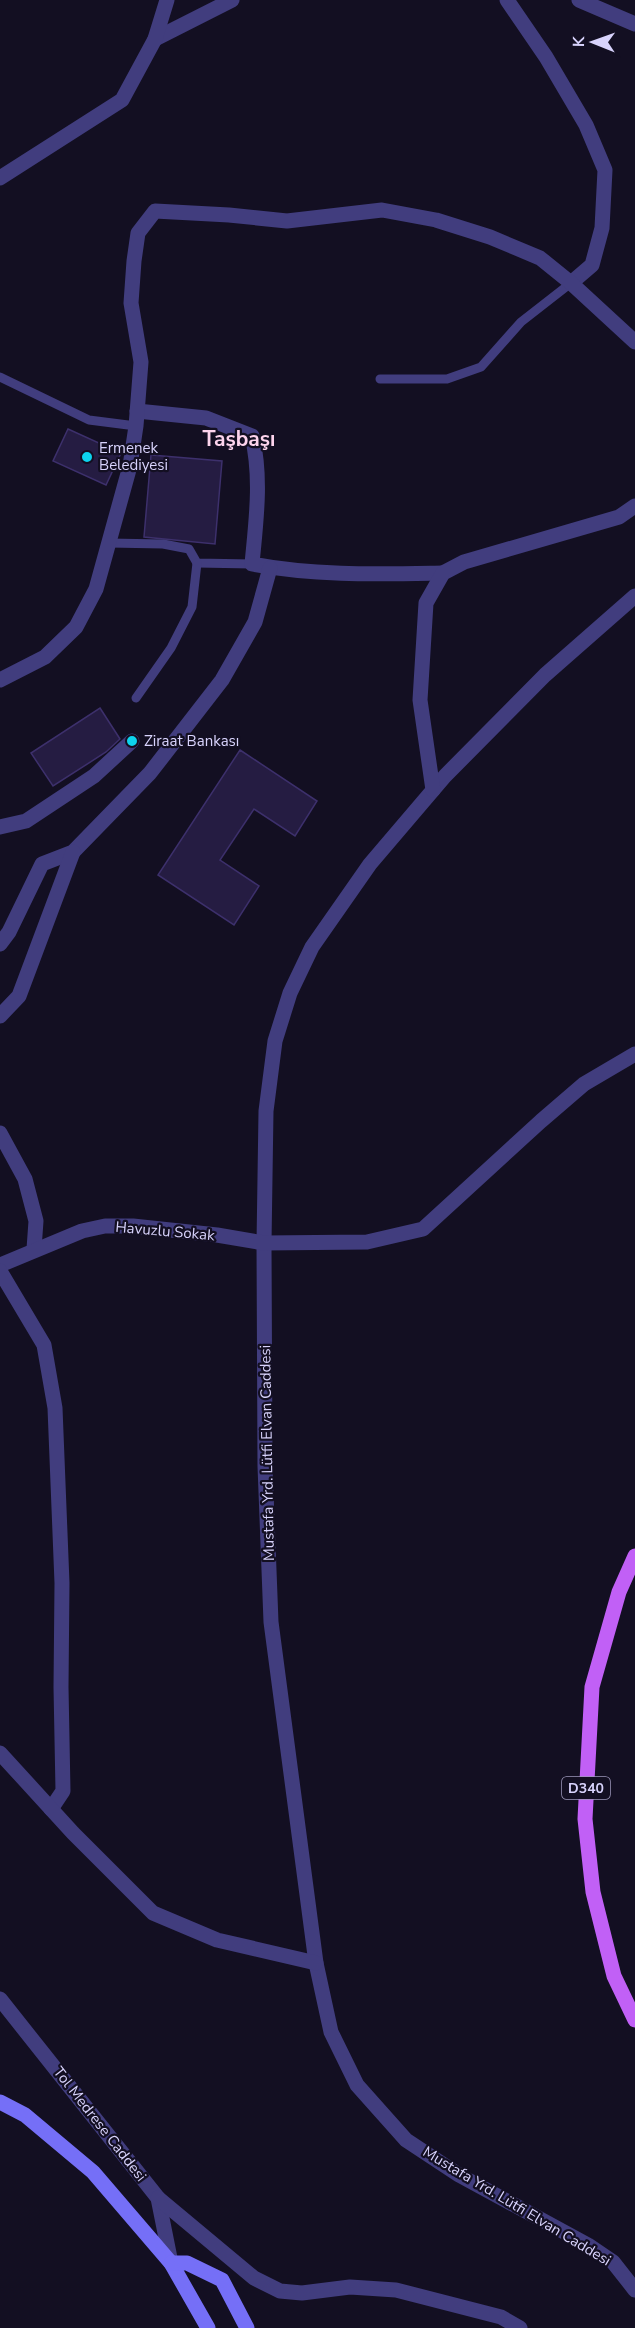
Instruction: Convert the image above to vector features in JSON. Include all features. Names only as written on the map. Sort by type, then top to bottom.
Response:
[{"type":"main road","name":"D340","points":[[635,1556],[619,1592],[592,1687],[585,1819],[593,1892],[614,1976],[635,2020]]},
{"type":"main road","points":[[0,2102],[25,2115],[93,2172],[171,2263],[208,2328]]},
{"type":"main road","points":[[171,2263],[187,2263],[222,2280],[248,2328]]},
{"type":"street","points":[[0,178],[122,100],[155,39],[167,0]]},
{"type":"street","points":[[155,39],[232,0]]},
{"type":"street","points":[[507,0],[546,57],[586,125],[604,170],[602,228],[592,265],[571,283]]},
{"type":"street","points":[[579,0],[603,5],[635,24]]},
{"type":"street","points":[[0,680],[45,657],[75,627],[96,589],[130,466],[137,418],[141,362],[131,303],[134,261],[138,233],[155,211],[287,221],[382,210],[436,220],[490,237],[540,258],[571,283],[635,342]]},
{"type":"street","points":[[137,418],[206,418],[252,436],[258,459],[252,564],[365,574],[443,573],[464,562],[619,517],[635,515]]},
{"type":"street","points":[[619,517],[635,506]]},
{"type":"street","points":[[0,1016],[19,996],[73,852],[150,773],[222,680],[255,622],[270,567]]},
{"type":"street","points":[[434,790],[420,699],[421,656],[426,603],[443,573]]},
{"type":"street","name":"Mustafa Yrd. Lütfi Elvan Caddesi","points":[[635,596],[545,675],[434,790],[370,864],[312,946],[290,993],[276,1041],[266,1111],[264,1243],[265,1466],[271,1622],[316,1964],[331,2031],[357,2085],[406,2140],[459,2175],[588,2245],[613,2262],[635,2290]]},
{"type":"street","points":[[0,826],[26,821],[94,776],[132,741]]},
{"type":"street","points":[[0,944],[9,932],[42,864],[73,852]]},
{"type":"street","name":"Havuzlu Sokak","points":[[0,1264],[82,1231],[105,1226],[133,1226],[217,1235],[264,1243],[367,1242],[423,1229],[584,1084],[635,1054]]},
{"type":"street","points":[[0,1133],[24,1179],[36,1221],[34,1250]]},
{"type":"street","points":[[0,1271],[44,1345],[55,1408],[62,1583],[63,1791],[51,1809]]},
{"type":"street","points":[[0,1753],[51,1809],[153,1913],[217,1940],[316,1964]]},
{"type":"street","name":"Tol Medrese Caddesi","points":[[0,1999],[158,2198],[171,2263]]},
{"type":"street","points":[[158,2198],[254,2278],[280,2291],[302,2293],[350,2287],[396,2290],[501,2317],[519,2328]]},
{"type":"lane","points":[[380,378],[447,379],[481,367],[521,322],[571,283]]},
{"type":"lane","points":[[0,377],[88,420],[137,418]]},
{"type":"lane","points":[[109,543],[163,544],[189,549],[197,563],[192,607],[171,648],[136,698]]},
{"type":"lane","points":[[197,563],[252,564]]},
{"type":"building","name":"Ermenek Belediyesi","points":[[68,429],[121,453],[106,485],[53,461]]},
{"type":"building","points":[[151,455],[222,461],[215,544],[144,537]]},
{"type":"building","points":[[100,708],[120,739],[106,752],[53,786],[31,753]]},
{"type":"building","points":[[240,750],[317,801],[295,836],[254,809],[220,860],[259,886],[234,925],[158,875]]},
{"type":"place","name":"Ermenek Belediyesi","points":[[87,457]]},
{"type":"place","name":"Ziraat Bankası","points":[[132,741]]},
{"type":"district","name":"Taşbaşı","points":[[239,439]]}]
